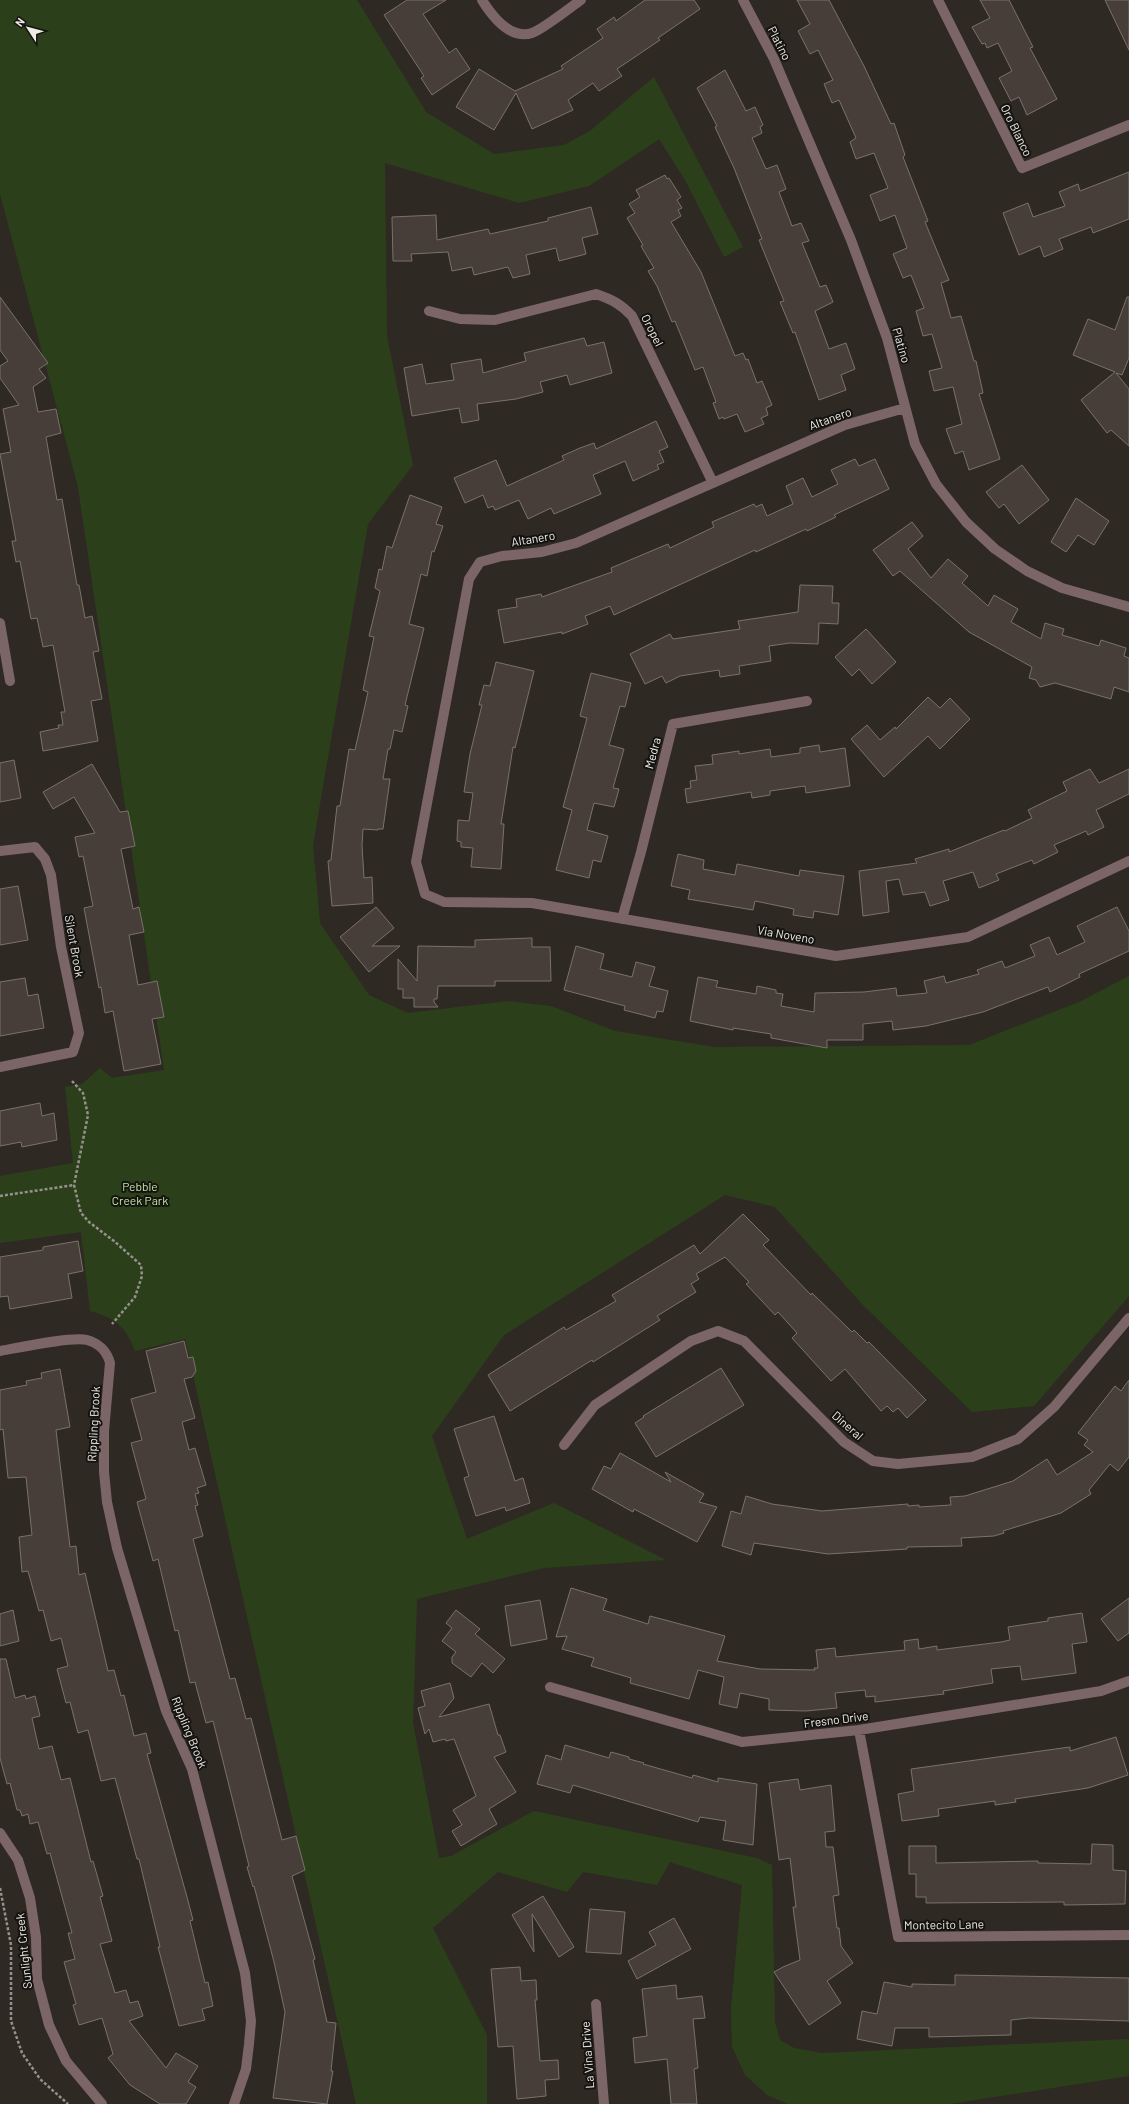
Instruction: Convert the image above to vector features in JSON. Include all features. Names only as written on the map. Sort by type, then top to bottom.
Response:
[{"type":"street","points":[[482,0],[493,18],[505,27],[518,33],[532,33],[581,0]]},
{"type":"street","name":"Platino","points":[[743,0],[774,59],[852,240],[888,338],[915,444],[936,484],[966,522],[995,549],[1027,571],[1062,588],[1129,606]]},
{"type":"street","name":"Oro Blanco","points":[[938,0],[1022,168],[1129,125]]},
{"type":"street","name":"Oropel","points":[[429,311],[460,319],[495,320],[596,294],[611,298],[624,307],[632,316],[713,483]]},
{"type":"street","name":"Altanero","points":[[425,894],[416,862],[469,579],[480,562],[502,556],[542,552],[576,543],[845,425],[905,408]]},
{"type":"street","points":[[0,623],[10,681]]},
{"type":"street","name":"Medra","points":[[622,919],[641,852],[673,724],[807,701]]},
{"type":"street","name":"Silent Brook","points":[[0,851],[35,847],[45,859],[51,875],[61,947],[79,1033],[73,1052],[0,1067]]},
{"type":"street","name":"Via Noveno","points":[[425,894],[444,902],[532,903],[836,956],[968,937],[1129,861]]},
{"type":"street","name":"Dineral","points":[[564,1445],[595,1404],[691,1342],[718,1331],[744,1341],[844,1442],[873,1461],[898,1464],[972,1457],[1018,1439],[1054,1407],[1129,1318]]},
{"type":"street","name":"Rippling Brook","points":[[0,1351],[70,1340],[86,1339],[102,1348],[108,1354],[110,1362],[104,1431],[104,1472],[107,1502],[117,1548],[166,1711],[192,1769],[245,1973],[251,2021],[246,2069],[234,2104]]},
{"type":"street","name":"Fresno Drive","points":[[550,1687],[742,1742],[859,1730],[1101,1691],[1129,1681]]},
{"type":"street","name":"Montecito Lane","points":[[859,1730],[898,1937],[1129,1935]]},
{"type":"street","name":"Sunlight Creek","points":[[0,1833],[18,1860],[30,1898],[36,1937],[38,1979],[49,2025],[66,2061],[102,2104]]},
{"type":"street","name":"La Vina Drive","points":[[596,2004],[604,2104]]},
{"type":"path","points":[[72,1081],[83,1093],[88,1115],[74,1185],[81,1213],[89,1222],[141,1265],[142,1276],[135,1298],[112,1324]]},
{"type":"path","points":[[0,1196],[74,1185]]},
{"type":"path","points":[[0,1888],[12,1945],[11,2021],[22,2053],[40,2078],[68,2104]]},
{"type":"green space","name":"Pebble Creek Park","points":[[0,0],[357,0],[426,112],[494,154],[564,145],[590,131],[654,77],[743,247],[724,257],[685,180],[659,139],[589,186],[519,203],[385,163],[387,336],[413,465],[368,524],[313,845],[320,923],[369,995],[408,1013],[508,1001],[551,1006],[615,1031],[715,1047],[969,1045],[1079,1002],[1129,976],[1129,1296],[1034,1406],[972,1412],[863,1305],[775,1207],[725,1195],[504,1335],[432,1436],[467,1539],[554,1503],[666,1560],[544,1568],[417,1599],[413,1723],[439,1858],[451,1856],[534,1811],[757,1858],[772,1865],[775,2023],[780,2040],[794,2048],[822,2053],[1129,2039],[1129,2076],[950,2104],[788,2104],[767,2095],[745,2075],[732,2047],[731,2009],[742,1885],[670,1862],[657,1885],[583,1872],[567,1892],[498,1872],[433,1928],[487,2035],[487,2104],[356,2104],[185,1339],[135,1351],[128,1335],[118,1324],[113,1320],[90,1311],[81,1232],[0,1243],[0,1176],[73,1163],[65,1087],[82,1084],[100,1068],[112,1078],[164,1070],[78,487],[0,194]]},
{"type":"building","points":[[407,0],[446,0],[423,14],[449,53],[456,48],[470,69],[432,95],[421,78],[424,76],[384,15]]},
{"type":"building","points":[[645,0],[694,0],[700,9],[658,38],[660,40],[617,69],[622,76],[599,91],[593,83],[568,100],[573,110],[532,129],[516,93],[494,130],[456,107],[479,69],[515,91],[563,69],[561,66],[603,38],[597,29],[614,17],[616,21]]},
{"type":"building","points":[[797,0],[829,0],[864,66],[891,124],[894,123],[905,155],[903,157],[928,221],[925,222],[949,280],[941,283],[951,318],[961,316],[974,361],[976,361],[983,393],[979,394],[1000,459],[969,470],[963,451],[955,454],[946,429],[962,424],[953,387],[934,391],[929,371],[942,368],[932,334],[923,336],[916,311],[924,308],[911,275],[903,278],[893,254],[907,248],[895,215],[880,221],[870,195],[888,188],[874,153],[856,159],[850,142],[856,138],[839,100],[832,103],[824,84],[833,80],[818,50],[810,54],[798,31],[810,24]]},
{"type":"building","points":[[980,0],[1009,0],[1033,47],[1030,48],[1057,99],[1027,115],[1019,97],[1011,101],[999,78],[1012,71],[998,43],[987,48],[985,43],[982,44],[972,27],[990,18]]},
{"type":"building","points":[[1105,0],[1129,0],[1129,50]]},
{"type":"building","points":[[725,70],[746,111],[755,107],[763,125],[760,127],[762,133],[752,138],[766,169],[777,165],[786,189],[779,192],[792,226],[801,223],[809,241],[802,243],[820,287],[826,285],[833,302],[815,311],[829,349],[846,343],[855,369],[841,375],[846,390],[819,400],[795,332],[793,333],[780,302],[784,301],[759,240],[762,239],[734,168],[715,127],[717,126],[697,88]]},
{"type":"building","points":[[1129,172],[1129,219],[1093,233],[1091,227],[1059,239],[1063,249],[1044,257],[1040,246],[1019,255],[1003,213],[1028,203],[1033,217],[1065,206],[1059,192],[1078,184],[1080,191]]},
{"type":"building","points":[[665,175],[667,179],[669,178],[681,197],[677,200],[682,208],[678,210],[681,216],[671,222],[701,272],[735,356],[743,353],[746,360],[748,359],[757,383],[762,381],[772,405],[766,408],[768,415],[761,418],[764,424],[745,432],[737,414],[724,419],[723,417],[719,419],[713,403],[716,402],[703,367],[695,370],[675,321],[672,322],[657,286],[648,271],[654,268],[641,246],[643,245],[627,218],[635,213],[629,204],[640,197],[636,190]]},
{"type":"building","points":[[591,207],[598,234],[582,238],[586,254],[559,261],[556,248],[526,255],[530,274],[513,278],[508,267],[474,275],[472,267],[452,271],[448,252],[411,254],[412,261],[393,261],[392,217],[436,215],[437,240],[488,229],[490,234],[548,221],[548,218]]},
{"type":"building","points":[[0,297],[48,363],[39,369],[46,378],[33,387],[38,412],[56,409],[61,433],[46,437],[57,500],[62,499],[77,585],[79,585],[85,618],[92,616],[99,651],[93,652],[102,699],[91,701],[98,741],[43,751],[40,732],[59,728],[58,725],[63,725],[61,712],[65,712],[53,645],[43,647],[37,618],[31,619],[20,561],[16,562],[12,541],[16,541],[0,454],[11,452],[3,409],[19,405],[0,378],[0,366],[8,361],[0,350]]},
{"type":"building","points":[[1127,297],[1129,297],[1129,358],[1122,375],[1116,373],[1129,389],[1129,446],[1111,430],[1107,433],[1081,400],[1115,372],[1073,355],[1088,319],[1115,330]]},
{"type":"building","points":[[584,338],[587,346],[604,342],[612,373],[570,385],[567,375],[540,382],[543,392],[516,399],[477,404],[479,420],[462,423],[459,408],[412,416],[404,368],[422,364],[426,384],[454,380],[451,364],[481,359],[483,373],[526,361],[524,353]]},
{"type":"building","points":[[656,421],[668,447],[659,451],[664,462],[657,465],[659,469],[633,481],[625,461],[593,475],[601,494],[554,514],[551,508],[528,519],[519,500],[495,510],[493,506],[488,508],[483,495],[465,503],[454,478],[496,460],[507,486],[564,460],[562,456],[580,448],[594,443],[596,449]]},
{"type":"building","points":[[855,459],[859,466],[875,459],[889,489],[834,515],[836,517],[807,531],[806,529],[756,552],[755,550],[614,615],[610,606],[585,616],[588,624],[562,634],[562,632],[504,643],[498,610],[517,607],[516,599],[541,594],[542,597],[612,572],[611,568],[668,544],[670,548],[714,527],[712,522],[754,504],[756,507],[762,504],[767,516],[793,504],[786,486],[803,478],[812,497],[838,484],[831,470]]},
{"type":"building","points":[[1022,465],[1049,500],[1019,524],[1004,504],[999,508],[986,492]]},
{"type":"building","points":[[410,495],[442,507],[436,524],[443,526],[434,552],[432,551],[427,576],[421,574],[409,624],[424,628],[405,705],[408,706],[402,732],[394,730],[390,749],[388,749],[383,779],[390,779],[383,829],[363,829],[362,845],[364,878],[372,877],[373,903],[332,906],[328,861],[331,860],[337,806],[340,806],[349,749],[355,750],[368,692],[363,690],[374,637],[369,636],[380,591],[375,588],[379,569],[382,570],[387,546],[392,548]]},
{"type":"building","points":[[1076,498],[1109,521],[1094,545],[1078,535],[1066,552],[1051,542]]},
{"type":"building","points":[[912,522],[923,536],[908,549],[931,578],[948,559],[968,576],[962,583],[988,606],[994,595],[1018,609],[1011,622],[1041,639],[1045,623],[1064,629],[1062,635],[1099,646],[1101,640],[1126,648],[1124,656],[1129,658],[1129,692],[1114,687],[1111,699],[1055,683],[1040,687],[1036,680],[1029,678],[1032,667],[969,632],[900,571],[893,576],[873,550]]},
{"type":"building","points":[[800,585],[833,586],[832,603],[839,603],[838,624],[819,623],[818,644],[790,643],[769,646],[771,661],[739,666],[740,674],[720,677],[719,670],[680,676],[666,683],[662,676],[645,684],[630,654],[670,634],[673,639],[740,629],[738,621],[798,612]]},
{"type":"building","points":[[866,629],[896,662],[872,684],[859,669],[852,676],[835,657]]},
{"type":"building","points":[[496,662],[534,671],[515,748],[513,747],[501,824],[504,824],[501,869],[471,867],[473,848],[461,847],[461,842],[457,841],[458,820],[469,821],[473,793],[464,792],[470,754],[482,705],[479,705],[484,685],[490,686]]},
{"type":"building","points":[[591,673],[631,683],[625,707],[620,706],[609,745],[624,749],[613,788],[619,789],[614,807],[594,803],[587,830],[608,836],[601,862],[593,860],[589,878],[556,870],[572,810],[563,807],[587,718],[580,716]]},
{"type":"building","points":[[928,697],[940,708],[950,698],[970,719],[940,749],[928,736],[884,777],[851,739],[867,725],[880,740],[895,727],[896,729]]},
{"type":"building","points":[[819,745],[820,752],[845,748],[850,786],[806,793],[805,786],[770,791],[770,795],[752,798],[751,792],[687,803],[685,789],[691,788],[690,781],[697,780],[695,766],[713,764],[712,755],[739,751],[739,754],[770,749],[771,757],[800,753],[800,748]]},
{"type":"building","points":[[14,760],[21,798],[0,802],[0,763]]},
{"type":"building","points":[[92,764],[120,812],[128,811],[135,846],[121,849],[133,909],[139,907],[144,932],[129,935],[138,985],[157,981],[164,1017],[152,1019],[161,1064],[124,1071],[113,1011],[105,1013],[101,987],[99,988],[84,908],[93,906],[83,856],[79,857],[75,837],[95,833],[74,797],[53,809],[43,792]]},
{"type":"building","points":[[1090,769],[1099,783],[1129,769],[1129,794],[1096,810],[1104,827],[1088,835],[1086,831],[1054,845],[1058,852],[1034,864],[1032,860],[996,874],[999,880],[979,888],[973,872],[943,881],[949,900],[930,906],[925,892],[903,895],[899,879],[886,881],[889,912],[863,916],[859,871],[917,863],[915,859],[949,849],[949,852],[1004,830],[1005,831],[1032,818],[1028,810],[1067,791],[1063,782]]},
{"type":"building","points":[[678,854],[704,860],[703,869],[735,875],[737,864],[799,876],[800,870],[844,876],[838,915],[814,911],[813,918],[793,915],[794,909],[755,901],[753,910],[688,899],[690,890],[671,886]]},
{"type":"building","points":[[18,886],[28,940],[0,945],[0,889]]},
{"type":"building","points":[[376,907],[394,928],[372,946],[400,946],[369,972],[340,937]]},
{"type":"building","points":[[1117,907],[1129,931],[1129,951],[1079,974],[1080,977],[1050,992],[1048,987],[983,1012],[926,1026],[893,1030],[892,1021],[863,1024],[863,1040],[827,1040],[827,1048],[771,1038],[771,1034],[733,1028],[733,1030],[690,1021],[698,977],[718,981],[716,987],[756,994],[757,986],[776,990],[776,993],[783,994],[781,1006],[814,1012],[815,993],[864,992],[896,988],[897,996],[927,993],[924,981],[944,976],[946,983],[979,974],[977,970],[1002,961],[1005,968],[1035,956],[1030,945],[1049,937],[1057,955],[1085,942],[1077,926]]},
{"type":"building","points":[[532,938],[532,947],[550,947],[551,981],[495,981],[495,986],[438,986],[437,999],[434,999],[434,1002],[438,1007],[414,1007],[414,998],[403,998],[403,989],[398,989],[398,959],[417,981],[418,946],[475,947],[475,940]]},
{"type":"building","points":[[576,946],[604,954],[600,969],[632,977],[636,962],[655,967],[649,986],[668,991],[663,1012],[657,1011],[655,1018],[624,1010],[625,1006],[564,990]]},
{"type":"building","points":[[25,978],[28,996],[38,994],[44,1028],[0,1036],[0,982]]},
{"type":"building","points":[[40,1103],[42,1116],[54,1113],[57,1140],[22,1147],[21,1142],[0,1146],[0,1111]]},
{"type":"building","points":[[743,1214],[769,1240],[763,1245],[811,1295],[812,1293],[852,1332],[854,1330],[867,1343],[869,1342],[926,1400],[907,1418],[898,1408],[893,1412],[887,1406],[881,1411],[845,1369],[831,1381],[792,1338],[797,1333],[778,1312],[775,1315],[746,1284],[749,1282],[725,1257],[696,1274],[699,1279],[691,1284],[696,1292],[657,1316],[660,1320],[510,1411],[488,1375],[564,1327],[566,1330],[616,1301],[612,1295],[694,1245],[700,1254]]},
{"type":"building","points":[[78,1241],[83,1271],[68,1274],[72,1298],[10,1309],[8,1296],[0,1297],[0,1257],[43,1250],[43,1247]]},
{"type":"building","points":[[184,1341],[188,1358],[193,1357],[196,1371],[192,1377],[184,1379],[195,1418],[182,1422],[189,1450],[195,1448],[206,1485],[197,1488],[199,1493],[195,1494],[198,1505],[195,1506],[203,1536],[193,1539],[230,1679],[235,1678],[246,1719],[251,1718],[282,1840],[296,1836],[305,1870],[292,1876],[315,1959],[313,1960],[327,2022],[336,2023],[331,2071],[333,2071],[327,2104],[273,2098],[285,2012],[274,1962],[254,1886],[253,1887],[247,1867],[249,1866],[213,1721],[206,1723],[195,1682],[190,1683],[178,1630],[175,1631],[158,1559],[153,1561],[137,1502],[146,1499],[131,1443],[142,1440],[131,1399],[156,1392],[146,1351]]},
{"type":"building","points":[[721,1368],[744,1405],[656,1457],[635,1423],[644,1417],[643,1416]]},
{"type":"building","points":[[60,1369],[70,1427],[56,1430],[70,1547],[76,1546],[79,1575],[85,1573],[108,1671],[114,1670],[121,1696],[124,1695],[134,1736],[146,1733],[151,1753],[147,1754],[187,1897],[193,1920],[190,1921],[205,1983],[208,1982],[213,2006],[202,2009],[205,2020],[179,2026],[158,1947],[160,1947],[139,1859],[137,1859],[115,1778],[101,1781],[88,1730],[78,1733],[70,1702],[66,1703],[57,1669],[68,1666],[61,1638],[51,1641],[43,1610],[39,1611],[28,1571],[22,1572],[19,1537],[32,1535],[26,1477],[8,1478],[3,1429],[0,1430],[0,1390],[27,1385],[26,1381],[42,1378],[41,1373]]},
{"type":"building","points":[[1129,1380],[1129,1457],[1118,1471],[1110,1464],[1089,1490],[1091,1494],[1061,1513],[1003,1531],[1004,1533],[994,1536],[961,1538],[962,1546],[907,1547],[907,1549],[828,1554],[754,1543],[751,1555],[722,1546],[731,1511],[741,1514],[746,1496],[772,1504],[822,1511],[908,1504],[908,1506],[919,1505],[919,1507],[951,1505],[950,1497],[965,1496],[1013,1481],[1047,1459],[1057,1475],[1093,1452],[1084,1445],[1088,1440],[1078,1433],[1115,1386],[1121,1391]]},
{"type":"building","points":[[494,1416],[515,1481],[523,1478],[530,1503],[506,1511],[505,1507],[476,1516],[464,1478],[469,1476],[454,1429]]},
{"type":"building","points":[[620,1453],[671,1482],[665,1472],[704,1494],[699,1502],[717,1507],[697,1542],[634,1509],[633,1512],[592,1489],[604,1466],[611,1469]]},
{"type":"building","points":[[571,1588],[607,1599],[603,1610],[648,1624],[650,1616],[725,1636],[717,1661],[760,1669],[815,1670],[814,1668],[818,1668],[816,1650],[835,1648],[836,1657],[905,1650],[904,1641],[918,1639],[919,1649],[937,1646],[937,1650],[1001,1642],[1010,1640],[1008,1627],[1048,1621],[1048,1618],[1082,1613],[1087,1642],[1072,1644],[1076,1673],[1022,1680],[1020,1666],[991,1669],[993,1683],[943,1691],[944,1694],[875,1702],[875,1696],[866,1697],[865,1690],[835,1693],[837,1708],[806,1711],[769,1710],[769,1699],[740,1693],[737,1708],[719,1704],[724,1677],[698,1670],[689,1699],[630,1683],[631,1678],[591,1666],[594,1658],[562,1649],[567,1636],[556,1637]]},
{"type":"building","points":[[1129,1598],[1129,1633],[1118,1641],[1101,1619]]},
{"type":"building","points":[[540,1600],[547,1639],[511,1646],[505,1606]]},
{"type":"building","points":[[13,1610],[19,1641],[0,1646],[0,1614]]},
{"type":"building","points":[[456,1610],[480,1629],[475,1634],[505,1659],[493,1673],[482,1663],[471,1677],[452,1663],[452,1657],[456,1652],[442,1641],[452,1628],[446,1623]]},
{"type":"building","points":[[0,1659],[6,1659],[15,1698],[25,1695],[26,1699],[35,1696],[40,1716],[32,1718],[39,1749],[52,1746],[61,1780],[70,1778],[91,1862],[93,1861],[103,1896],[100,1897],[112,1941],[100,1944],[115,1993],[126,1990],[130,2003],[138,2001],[143,2016],[129,2021],[166,2068],[176,2053],[198,2066],[188,2082],[196,2087],[186,2104],[160,2104],[130,2085],[108,2058],[113,2054],[102,2018],[79,2025],[73,2005],[76,2004],[64,1962],[75,1959],[68,1933],[72,1933],[50,1853],[47,1854],[38,1822],[30,1824],[28,1814],[22,1816],[20,1810],[17,1810],[10,1783],[7,1784],[0,1758]]},
{"type":"building","points":[[450,1683],[454,1698],[439,1717],[489,1704],[498,1735],[500,1735],[506,1752],[494,1757],[516,1792],[489,1809],[497,1824],[461,1846],[452,1831],[462,1825],[453,1810],[476,1796],[454,1739],[446,1741],[445,1739],[433,1742],[429,1729],[425,1734],[418,1708],[425,1706],[421,1691]]},
{"type":"building","points":[[1116,1737],[1128,1775],[1088,1788],[1015,1799],[1016,1802],[995,1805],[995,1801],[938,1809],[939,1816],[902,1821],[898,1794],[914,1791],[911,1769],[1070,1747],[1070,1751]]},
{"type":"building","points":[[565,1745],[609,1758],[611,1752],[629,1757],[629,1759],[644,1763],[643,1764],[692,1778],[693,1775],[718,1782],[718,1778],[757,1784],[753,1845],[723,1840],[726,1821],[700,1817],[698,1822],[573,1785],[570,1793],[537,1784],[546,1755],[561,1760]]},
{"type":"building","points":[[798,1779],[800,1790],[831,1785],[835,1831],[825,1832],[826,1847],[833,1847],[839,1895],[833,1896],[841,1946],[853,1963],[827,1981],[841,2003],[809,2025],[774,1972],[800,1960],[793,1907],[796,1907],[790,1858],[779,1860],[769,1783]]},
{"type":"building","points":[[1092,1844],[1113,1845],[1113,1870],[1126,1871],[1125,1904],[1064,1905],[1064,1902],[926,1903],[926,1897],[916,1897],[916,1874],[909,1874],[909,1846],[936,1846],[936,1863],[1038,1861],[1038,1863],[1091,1864]]},
{"type":"building","points":[[543,1896],[574,1947],[559,1957],[532,1914],[534,1952],[512,1915]]},
{"type":"building","points":[[590,1909],[625,1912],[621,1954],[586,1952]]},
{"type":"building","points":[[674,1918],[691,1949],[637,1979],[628,1961],[656,1945],[649,1932]]},
{"type":"building","points":[[520,1967],[521,1981],[536,1980],[537,2000],[535,2000],[540,2061],[558,2060],[559,2079],[545,2080],[546,2096],[517,2099],[513,2046],[498,2047],[491,1969]]},
{"type":"building","points":[[955,1975],[1129,1978],[1129,2021],[1029,2018],[1011,2020],[1011,2035],[929,2037],[929,2028],[895,2028],[892,2046],[857,2039],[862,2011],[877,2014],[884,1982],[912,1987],[912,1984],[955,1985]]},
{"type":"building","points":[[676,1985],[677,1999],[702,1996],[705,2018],[693,2019],[698,2068],[694,2069],[697,2104],[671,2104],[667,2059],[635,2063],[633,2038],[647,2036],[642,1989]]}]
